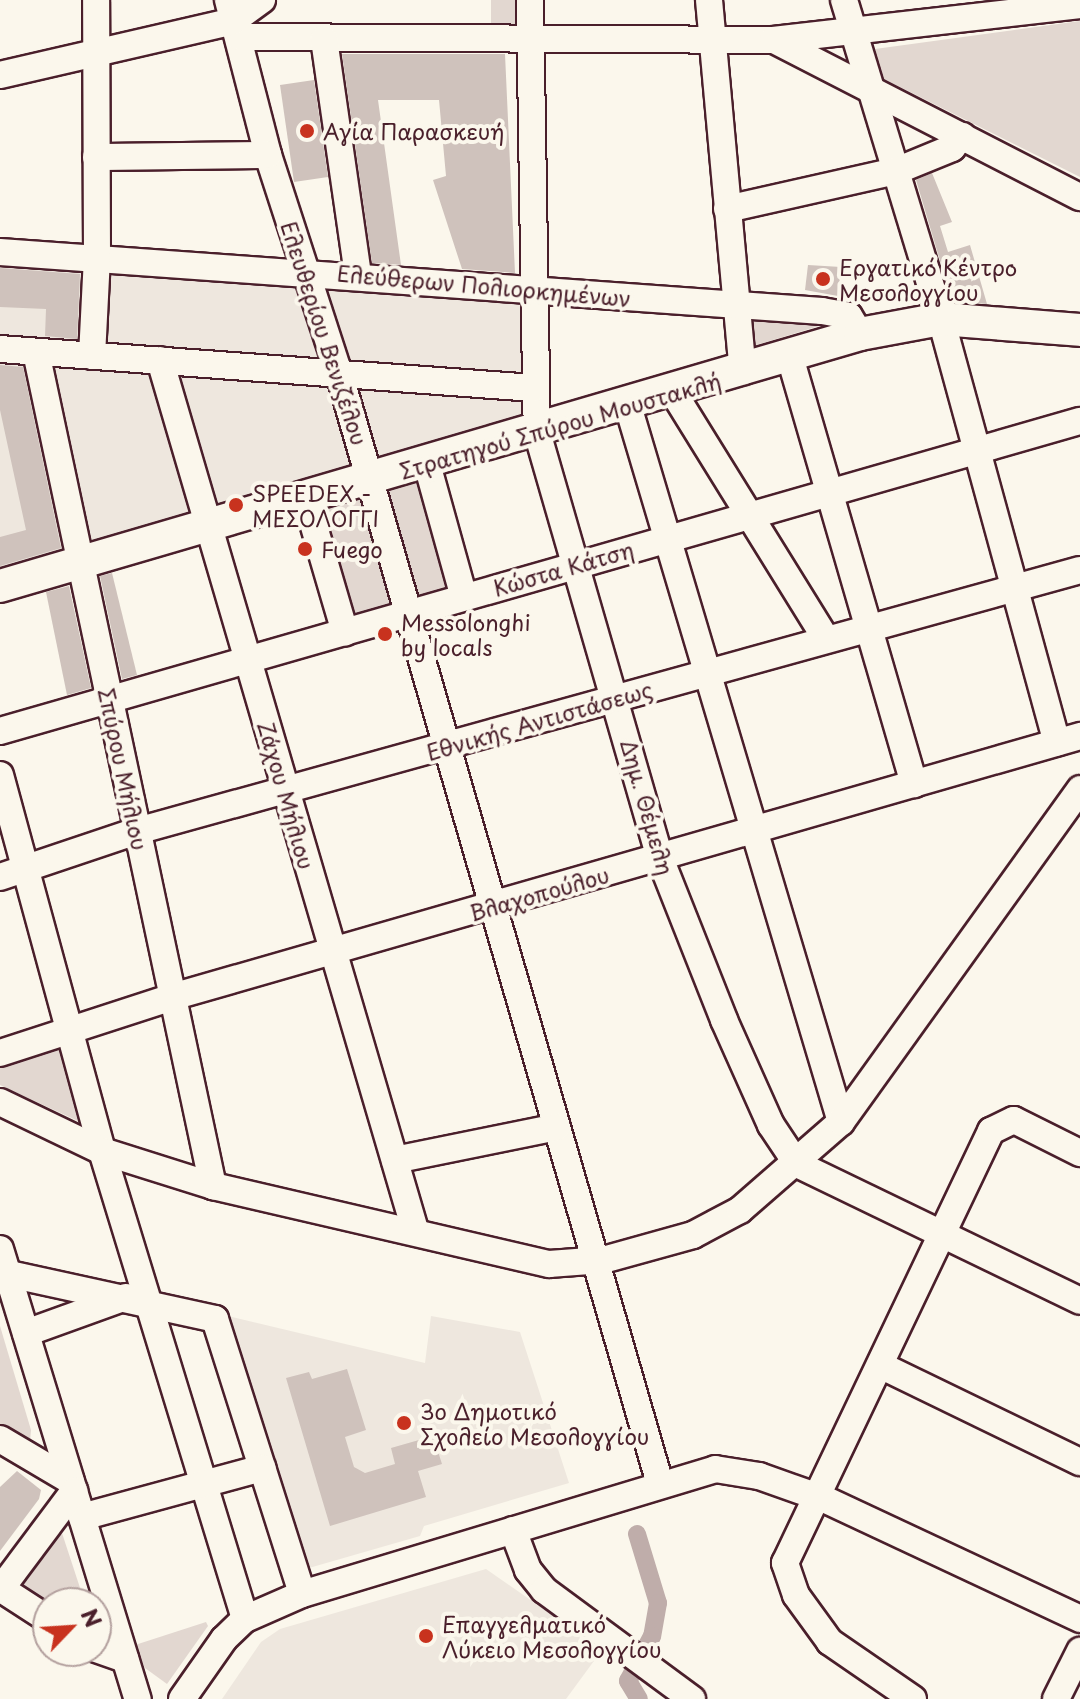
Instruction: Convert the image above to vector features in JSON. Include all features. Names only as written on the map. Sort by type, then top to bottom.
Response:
[{"type":"main road","name":"Στρατηγού Σπύρου Μουστακλή","points":[[0,586],[628,406],[860,334],[941,319],[1080,330]]},
{"type":"street","points":[[92,356],[97,256],[96,0]]},
{"type":"street","points":[[0,75],[96,49],[233,19],[262,0]]},
{"type":"street","name":"Δημ. Θέμελη","points":[[530,0],[528,41],[537,432],[660,858],[771,1125],[797,1164]]},
{"type":"street","points":[[709,0],[743,371]]},
{"type":"street","points":[[844,0],[941,319],[972,450],[1012,587],[1068,739]]},
{"type":"street","points":[[233,19],[324,39],[713,42],[854,34],[1080,5]]},
{"type":"street","name":"Ελευθερίου Βενιζέλου","points":[[233,19],[268,155],[371,481],[660,1484]]},
{"type":"street","points":[[324,39],[358,276]]},
{"type":"street","points":[[773,40],[872,94],[1080,197]]},
{"type":"street","points":[[727,209],[896,171],[952,148],[962,136]]},
{"type":"street","points":[[96,157],[268,155]]},
{"type":"street","name":"Ελεύθερων Πολιορκημένων","points":[[0,252],[306,271],[843,313],[853,319],[860,334]]},
{"type":"street","points":[[0,349],[534,388]]},
{"type":"street","name":"Σπύρου Μήλιου","points":[[36,352],[213,1186]]},
{"type":"street","points":[[790,357],[914,784]]},
{"type":"street","name":"Ζάχου Μήλιου","points":[[160,360],[415,1230]]},
{"type":"street","points":[[673,392],[826,639]]},
{"type":"street","points":[[628,406],[841,1122]]},
{"type":"street","name":"Κώστα Κάτση","points":[[0,731],[1080,421]]},
{"type":"street","points":[[427,464],[464,597]]},
{"type":"street","points":[[306,499],[345,632]]},
{"type":"street","name":"Εθνικής Αντιστάσεως","points":[[0,877],[137,831],[1080,570]]},
{"type":"street","name":"Βλαχοπούλου","points":[[0,1053],[172,997],[1068,739]]},
{"type":"street","points":[[0,775],[28,869],[102,1151],[136,1299],[245,1619]]},
{"type":"street","points":[[0,1102],[102,1151],[213,1186],[415,1230],[549,1264],[596,1261],[707,1231],[797,1164],[841,1122],[1080,789]]},
{"type":"street","points":[[913,1699],[830,1642],[789,1583],[785,1563],[814,1495],[882,1366],[942,1232],[999,1123],[1014,1120],[1080,1153]]},
{"type":"street","points":[[395,1160],[557,1127]]},
{"type":"street","points":[[797,1164],[1080,1301]]},
{"type":"street","points":[[2,1268],[215,1319],[302,1594]]},
{"type":"street","points":[[2,1268],[26,1333],[136,1693],[159,1699]]},
{"type":"street","points":[[26,1333],[136,1299]]},
{"type":"street","points":[[882,1366],[1080,1462]]},
{"type":"street","points":[[0,1439],[73,1486]]},
{"type":"street","points":[[82,1517],[202,1487],[262,1468]]},
{"type":"street","points":[[182,1699],[224,1639],[245,1619],[302,1594],[660,1484],[726,1469],[814,1495],[1080,1619]]},
{"type":"street","points":[[32,1609],[0,1589],[73,1486]]},
{"type":"street","points":[[513,1530],[528,1570],[544,1590],[692,1699]]},
{"type":"street","points":[[1056,1699],[1080,1651]]},
{"type":"street","points":[[112,1655],[125,1659]]},
{"type":"shaded area","points":[[491,0],[545,0],[544,30],[491,30]]},
{"type":"shaded area","points":[[1080,21],[1080,177],[882,78],[875,49]]},
{"type":"shaded area","points":[[0,242],[538,280],[545,436],[0,591]]},
{"type":"shaded area","points":[[745,314],[829,323],[746,348]]},
{"type":"shaded area","points":[[418,473],[454,593],[415,604],[380,484]]},
{"type":"shaded area","points":[[359,490],[394,609],[350,622],[315,502]]},
{"type":"shaded area","points":[[62,1043],[81,1119],[78,1121],[0,1085],[0,1062]]},
{"type":"shaded area","name":"3ο Δημοτικό Σχολείο Μεσολογγίου","points":[[228,1316],[425,1363],[431,1316],[520,1332],[569,1483],[424,1526],[420,1536],[302,1570]]},
{"type":"shaded area","points":[[0,1326],[31,1430],[30,1442],[0,1428]]},
{"type":"shaded area","points":[[60,1527],[80,1587],[32,1587],[32,1591],[15,1579]]},
{"type":"shaded area","name":"Επαγγελματικό Λύκειο Μεσολογγίου","points":[[486,1569],[602,1650],[566,1699],[222,1699],[261,1642],[280,1629]]},
{"type":"shaded area","points":[[206,1622],[208,1626],[167,1684],[145,1668],[135,1645]]},
{"type":"building","points":[[342,54],[505,54],[515,273],[462,269],[433,180],[446,176],[439,100],[378,100],[401,265],[372,263]]},
{"type":"building","name":"Αγία Παρασκευή","points":[[314,80],[328,177],[294,182],[280,85]]},
{"type":"building","points":[[932,173],[952,222],[940,226],[948,252],[970,245],[987,304],[952,301],[916,180]]},
{"type":"building","name":"Eργατικό Κέντρο Μεσολογγίου","points":[[808,265],[841,267],[838,296],[805,290]]},
{"type":"building","points":[[0,268],[80,274],[77,339],[45,336],[46,309],[0,307]]},
{"type":"building","points":[[0,365],[23,367],[61,548],[0,566],[0,537],[26,530],[0,410]]},
{"type":"building","points":[[112,573],[137,675],[122,679],[100,576]]},
{"type":"building","points":[[69,586],[91,688],[67,695],[46,592]]},
{"type":"building","name":"3ο Δημοτικό Σχολείο Μεσολογγίου","points":[[347,1369],[366,1430],[345,1437],[354,1467],[365,1473],[395,1464],[391,1448],[433,1436],[442,1464],[418,1471],[426,1497],[330,1526],[286,1378],[309,1372],[312,1379]]},
{"type":"building","points":[[17,1471],[41,1490],[39,1499],[0,1551],[0,1487]]},
{"type":"waterway","points":[[637,1534],[658,1603],[652,1636],[628,1681],[639,1699]]},
{"type":"place","name":"Αγία Παρασκευή","points":[[307,131]]},
{"type":"place","name":"Eργατικό Κέντρο Μεσολογγίου","points":[[823,279]]},
{"type":"place","name":"SPEEDEX - ΜΕΣΟΛΟΓΓΙ","points":[[236,505]]},
{"type":"place","name":"Fuego","points":[[305,549]]},
{"type":"place","name":"Messolonghi by locals","points":[[385,634]]},
{"type":"place","name":"3ο Δημοτικό Σχολείο Μεσολογγίου","points":[[404,1423]]},
{"type":"place","name":"Επαγγελματικό Λύκειο Μεσολογγίου","points":[[426,1636]]}]
